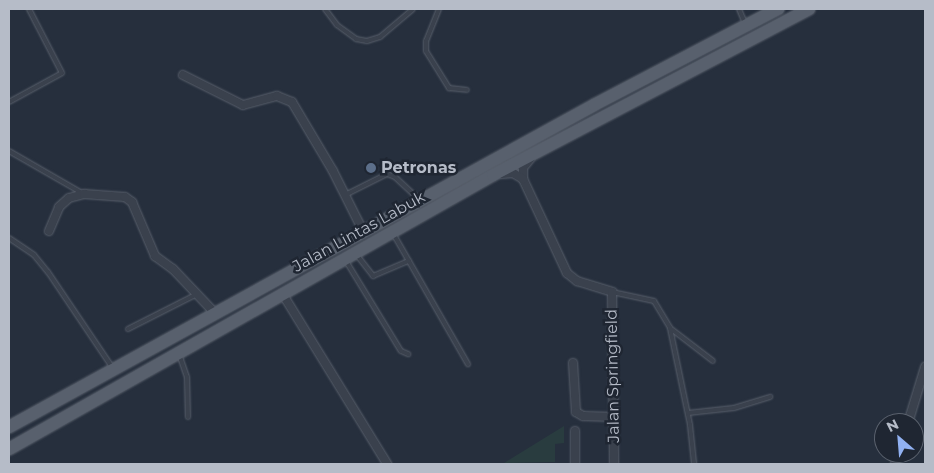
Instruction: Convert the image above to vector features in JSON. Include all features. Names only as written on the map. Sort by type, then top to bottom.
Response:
[{"type":"main road","name":"Jalan Lintas Labuk","points":[[9,427],[363,231],[778,9]]},
{"type":"main road","points":[[669,67],[679,70],[799,9]]},
{"type":"main road","name":"Jalan Lintas Labuk","points":[[11,448],[282,292],[393,233],[493,175],[809,9]]},
{"type":"main road","points":[[9,416],[44,407]]},
{"type":"street","points":[[183,75],[243,105],[277,96],[292,102],[345,195],[363,231]]},
{"type":"street","points":[[493,175],[513,173],[523,179],[524,168],[536,152]]},
{"type":"street","name":"Jalan Springfield","points":[[523,179],[567,273],[576,281],[612,292],[614,464]]},
{"type":"street","points":[[49,231],[59,207],[69,198],[84,194],[119,196],[132,202],[155,256],[198,294],[214,312]]},
{"type":"street","points":[[282,292],[387,464]]},
{"type":"street","points":[[573,363],[576,412],[583,416],[614,417]]},
{"type":"street","points":[[911,413],[925,372]]},
{"type":"street","points":[[575,431],[575,464]]},
{"type":"lane","points":[[9,102],[62,73],[29,9]]},
{"type":"lane","points":[[325,9],[337,25],[356,39],[367,41],[380,37],[413,9]]},
{"type":"lane","points":[[439,9],[426,41],[426,51],[449,88],[467,90]]},
{"type":"lane","points":[[739,9],[746,26]]},
{"type":"lane","points":[[9,151],[84,194]]},
{"type":"lane","points":[[345,195],[387,174],[396,177],[420,201]]},
{"type":"lane","points":[[393,233],[468,364]]},
{"type":"lane","points":[[9,238],[34,256],[48,272],[114,370]]},
{"type":"lane","points":[[350,256],[373,276],[409,261]]},
{"type":"lane","points":[[350,256],[401,351],[408,354]]},
{"type":"lane","points":[[612,292],[654,301],[670,328],[688,413],[694,464]]},
{"type":"lane","points":[[128,330],[198,294]]},
{"type":"lane","points":[[670,328],[713,361]]},
{"type":"lane","points":[[178,352],[187,377],[188,417]]},
{"type":"lane","points":[[688,413],[734,408],[770,397]]},
{"type":"shaded area","points":[[564,426],[564,443],[555,444],[555,462],[504,463]]},
{"type":"place","name":"Petronas","points":[[371,168]]}]
